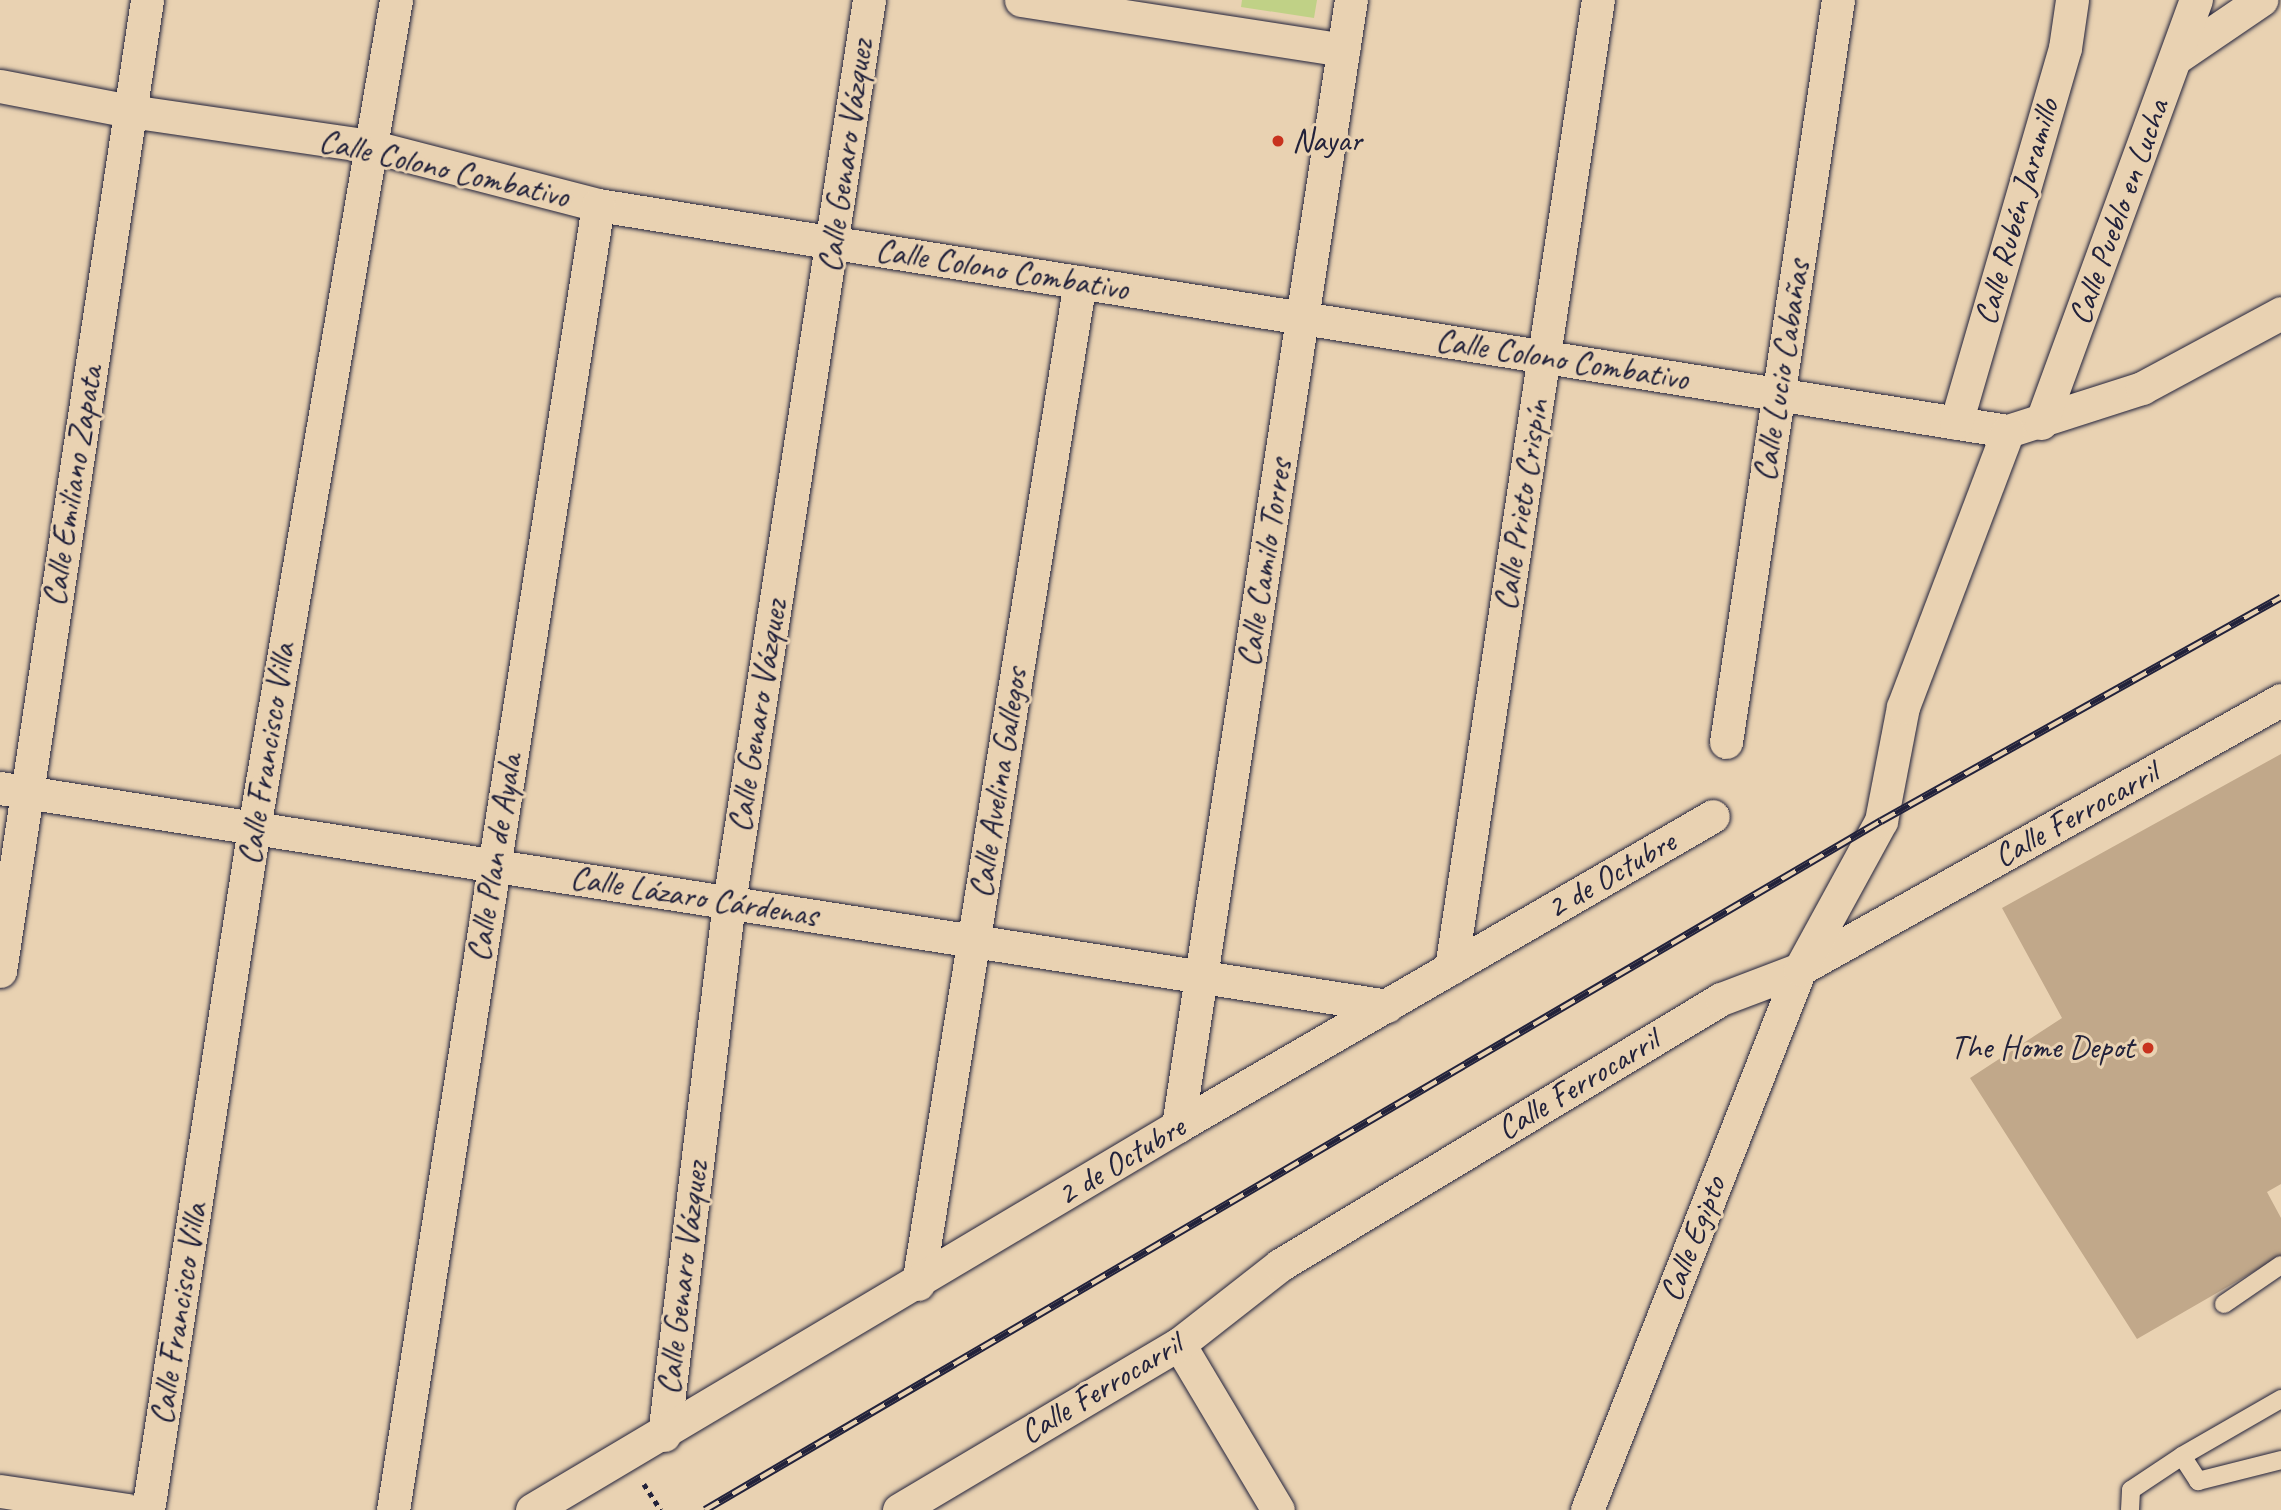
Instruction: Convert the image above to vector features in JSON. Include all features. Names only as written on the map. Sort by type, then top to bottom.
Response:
[{"type":"street","name":"Calle Emiliano Zapata","points":[[0,971],[14,790],[147,0]]},
{"type":"street","name":"Calle Francisco Villa","points":[[148,1510],[254,828],[396,0]]},
{"type":"street","name":"Calle Genaro Vázquez","points":[[664,1435],[729,902],[869,0]]},
{"type":"street","points":[[1021,0],[1343,50]]},
{"type":"street","name":"Calle Camilo Torres","points":[[1178,1126],[1351,0]]},
{"type":"street","name":"Calle Prieto Crispín","points":[[1451,968],[1598,0]]},
{"type":"street","name":"Calle Lucio Cabañas","points":[[1726,742],[1838,0]]},
{"type":"street","name":"Calle Rubén Jaramillo","points":[[1956,423],[2064,48],[2072,0]]},
{"type":"street","name":"Calle Pueblo en Lucha","points":[[2040,423],[2196,0]]},
{"type":"street","points":[[2177,57],[2261,0]]},
{"type":"street","name":"Calle Colono Combativo","points":[[0,86],[130,111],[370,146],[598,205],[2008,431]]},
{"type":"street","name":"Calle Plan de Ayala","points":[[393,1510],[598,205]]},
{"type":"street","name":"Calle Avelina Gallegos","points":[[918,1284],[1080,282]]},
{"type":"street","points":[[2008,431],[2040,423],[2142,388],[2281,313]]},
{"type":"street","name":"Calle Egipto","points":[[1587,1510],[1800,969],[1881,821],[1903,707],[2008,431]]},
{"type":"street","name":"Calle Ferrocarril","points":[[899,1510],[1179,1344],[1280,1265],[1721,999],[1800,969],[2281,701]]},
{"type":"street","name":"Calle Lázaro Cárdenas","points":[[14,790],[1387,1006]]},
{"type":"street","name":"2 de Octubre","points":[[533,1510],[918,1284],[1178,1126],[1713,816]]},
{"type":"street","points":[[1179,1344],[1278,1510]]},
{"type":"street","points":[[0,1491],[127,1510]]},
{"type":"lane","points":[[2224,1304],[2281,1265]]},
{"type":"lane","points":[[2130,1510],[2131,1490],[2182,1456],[2280,1400]]},
{"type":"lane","points":[[2182,1456],[2198,1481],[2281,1460]]},
{"type":"green space","points":[[1242,0],[1317,0],[1314,18],[1241,7]]},
{"type":"building","name":"The Home Depot","points":[[2281,754],[2281,1184],[2267,1192],[2281,1218],[2281,1256],[2137,1339],[1970,1078],[2062,1018],[2002,908]]},
{"type":"railway","points":[[705,1510],[1881,821],[2281,597]]},
{"type":"place","name":"Nayar","points":[[1278,141]]},
{"type":"place","name":"The Home Depot","points":[[2148,1048]]}]
